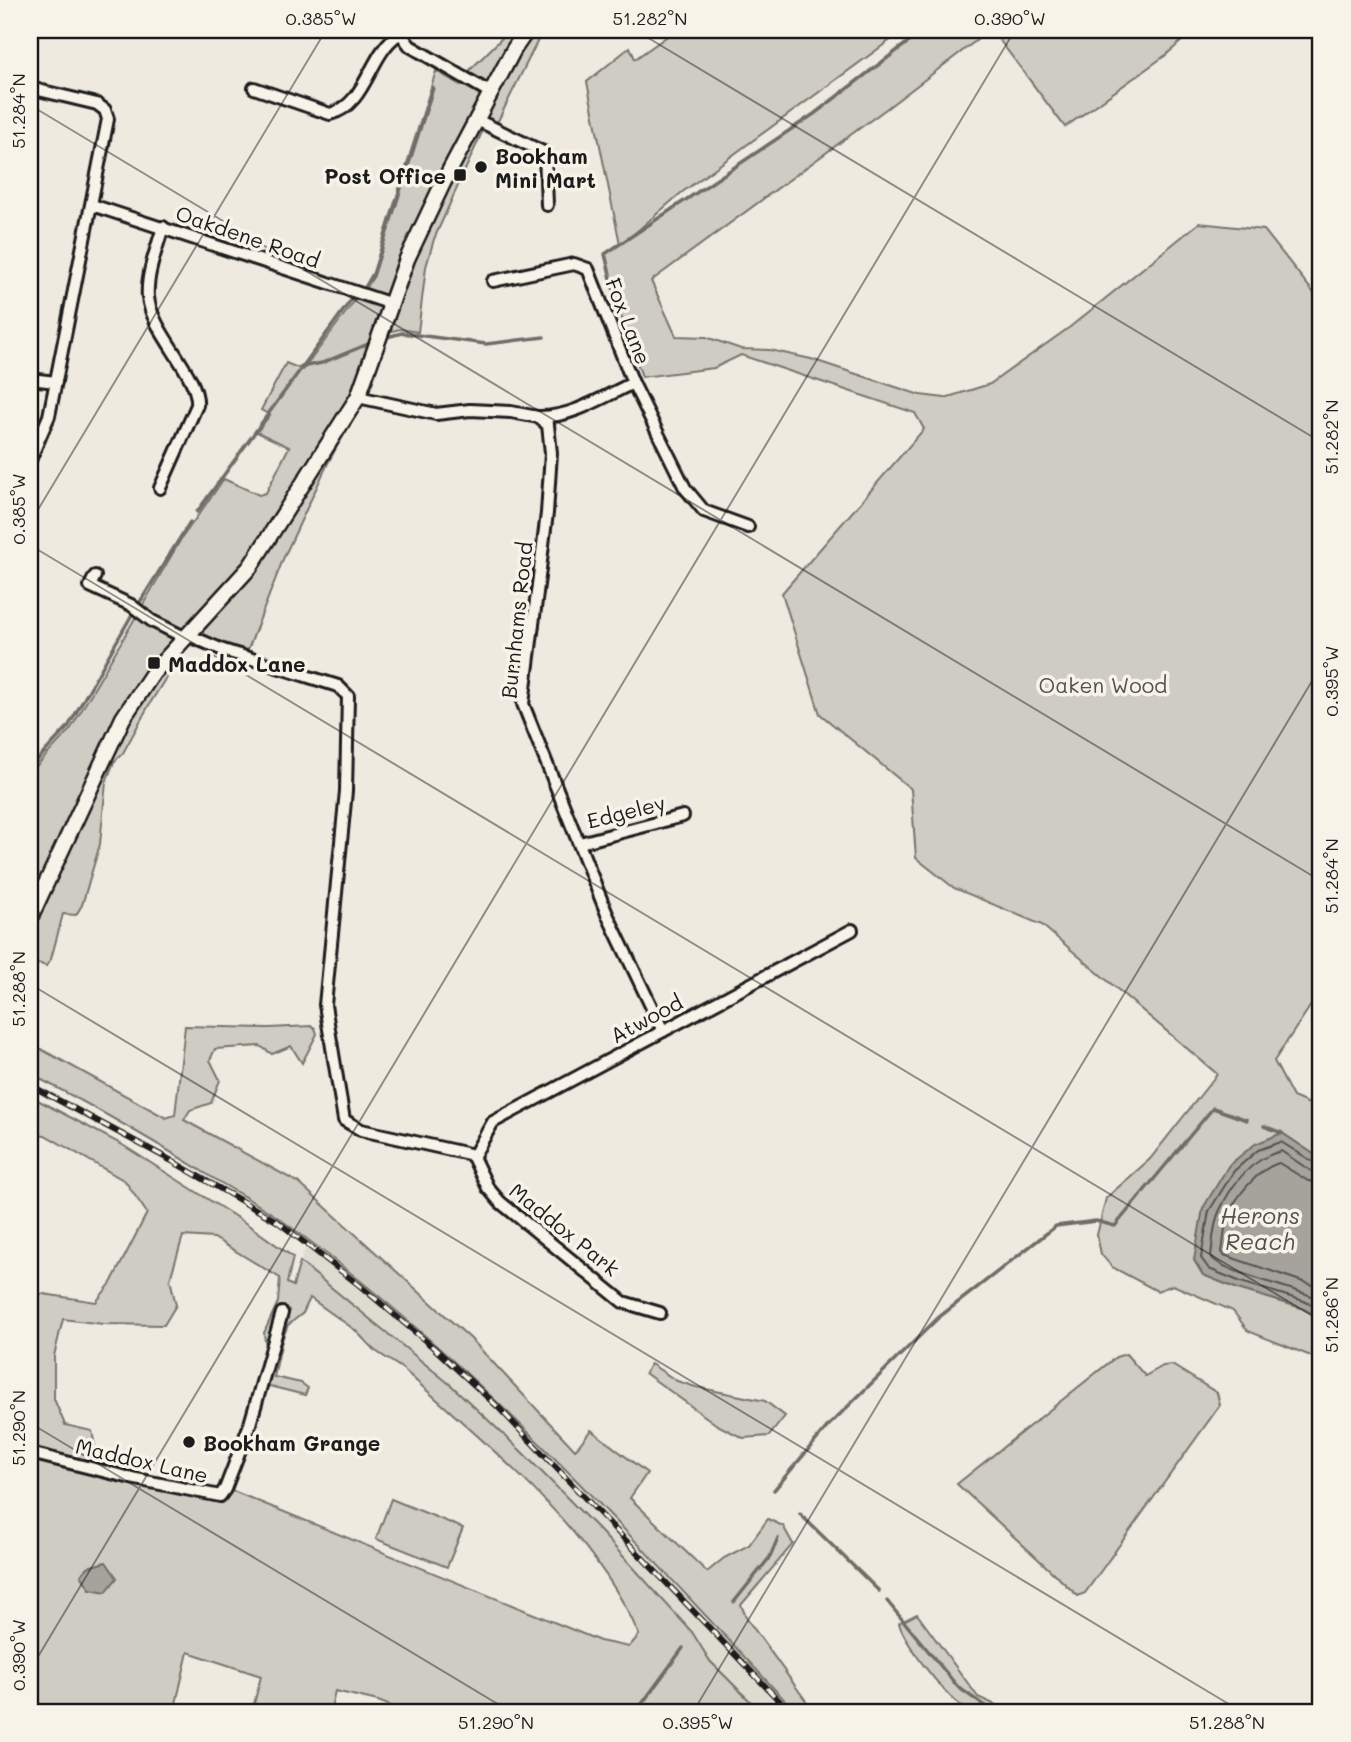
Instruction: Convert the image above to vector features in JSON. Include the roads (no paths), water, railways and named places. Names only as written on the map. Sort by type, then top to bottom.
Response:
[{"type":"street","points":[[30,918],[123,718],[153,673],[250,567],[358,397],[407,258],[491,93],[527,30]]},
{"type":"street","points":[[254,88],[330,114],[341,111],[353,100],[387,41],[399,32],[410,46],[422,54],[491,93]]},
{"type":"street","points":[[30,88],[97,104],[105,110],[108,119],[49,416],[30,460]]},
{"type":"street","points":[[477,120],[545,153],[547,205]]},
{"type":"street","name":"Oakdene Road","points":[[92,205],[392,304]]},
{"type":"street","points":[[160,488],[198,398],[158,327],[149,305],[149,283],[163,227]]},
{"type":"street","name":"Fox Lane","points":[[493,281],[565,265],[582,265],[588,269],[633,383],[558,416],[538,417]]},
{"type":"street","points":[[30,379],[56,382]]},
{"type":"street","points":[[633,383],[685,488],[704,511],[748,527]]},
{"type":"street","points":[[358,397],[436,414],[497,410],[538,417]]},
{"type":"street","name":"Burnhams Road","points":[[538,417],[549,428],[551,453],[547,513],[523,704],[607,914],[663,1031]]},
{"type":"street","points":[[95,576],[90,586],[136,608],[152,621],[187,637],[249,659],[338,686],[348,696],[346,790],[325,1005],[344,1120],[361,1130],[458,1150],[472,1157]]},
{"type":"street","name":"Edgeley","points":[[580,843],[682,817]]},
{"type":"street","name":"Atwood","points":[[472,1157],[493,1122],[852,930]]},
{"type":"street","name":"Maddox Park","points":[[472,1157],[491,1193],[500,1202],[623,1302],[660,1313]]},
{"type":"street","name":"Maddox Lane","points":[[30,1454],[220,1496],[250,1424],[282,1313]]},
{"type":"water","name":"Herons Reach","points":[[1282,1133],[1321,1159],[1321,1318],[1302,1308],[1238,1289],[1203,1275],[1194,1260],[1203,1208],[1229,1165],[1255,1144]]},
{"type":"water","points":[[106,1562],[117,1578],[106,1592],[90,1589],[81,1575],[88,1567]]},
{"type":"waterway","points":[[618,307],[605,254],[814,114],[924,30]]},
{"type":"waterway","points":[[1115,30],[1119,34]]},
{"type":"waterway","points":[[366,286],[373,276],[433,88]]},
{"type":"waterway","points":[[197,512],[351,300]]},
{"type":"waterway","points":[[387,337],[402,333],[486,344],[544,337]]},
{"type":"waterway","points":[[301,367],[322,363],[368,344]]},
{"type":"waterway","points":[[30,768],[68,727],[130,618],[190,522]]},
{"type":"waterway","points":[[774,1490],[828,1426],[938,1318],[1056,1226],[1096,1221],[1115,1226],[1213,1108],[1247,1120]]},
{"type":"waterway","points":[[1264,1126],[1282,1133]]},
{"type":"waterway","points":[[800,1514],[879,1591]]},
{"type":"waterway","points":[[734,1602],[770,1557],[778,1538]]},
{"type":"waterway","points":[[887,1601],[958,1687],[993,1712]]},
{"type":"waterway","points":[[636,1712],[683,1648]]},
{"type":"railway","points":[[30,1085],[172,1161],[278,1222],[359,1285],[497,1406],[790,1712]]},
{"type":"place","name":"Bookham Mini Mart","points":[[481,167]]},
{"type":"place","name":"Post Office","points":[[460,175]]},
{"type":"place","name":"Maddox Lane","points":[[154,663]]},
{"type":"place","name":"Bookham Grange","points":[[189,1442]]},
{"type":"park label","name":"Oaken Wood","points":[[1103,684]]}]
